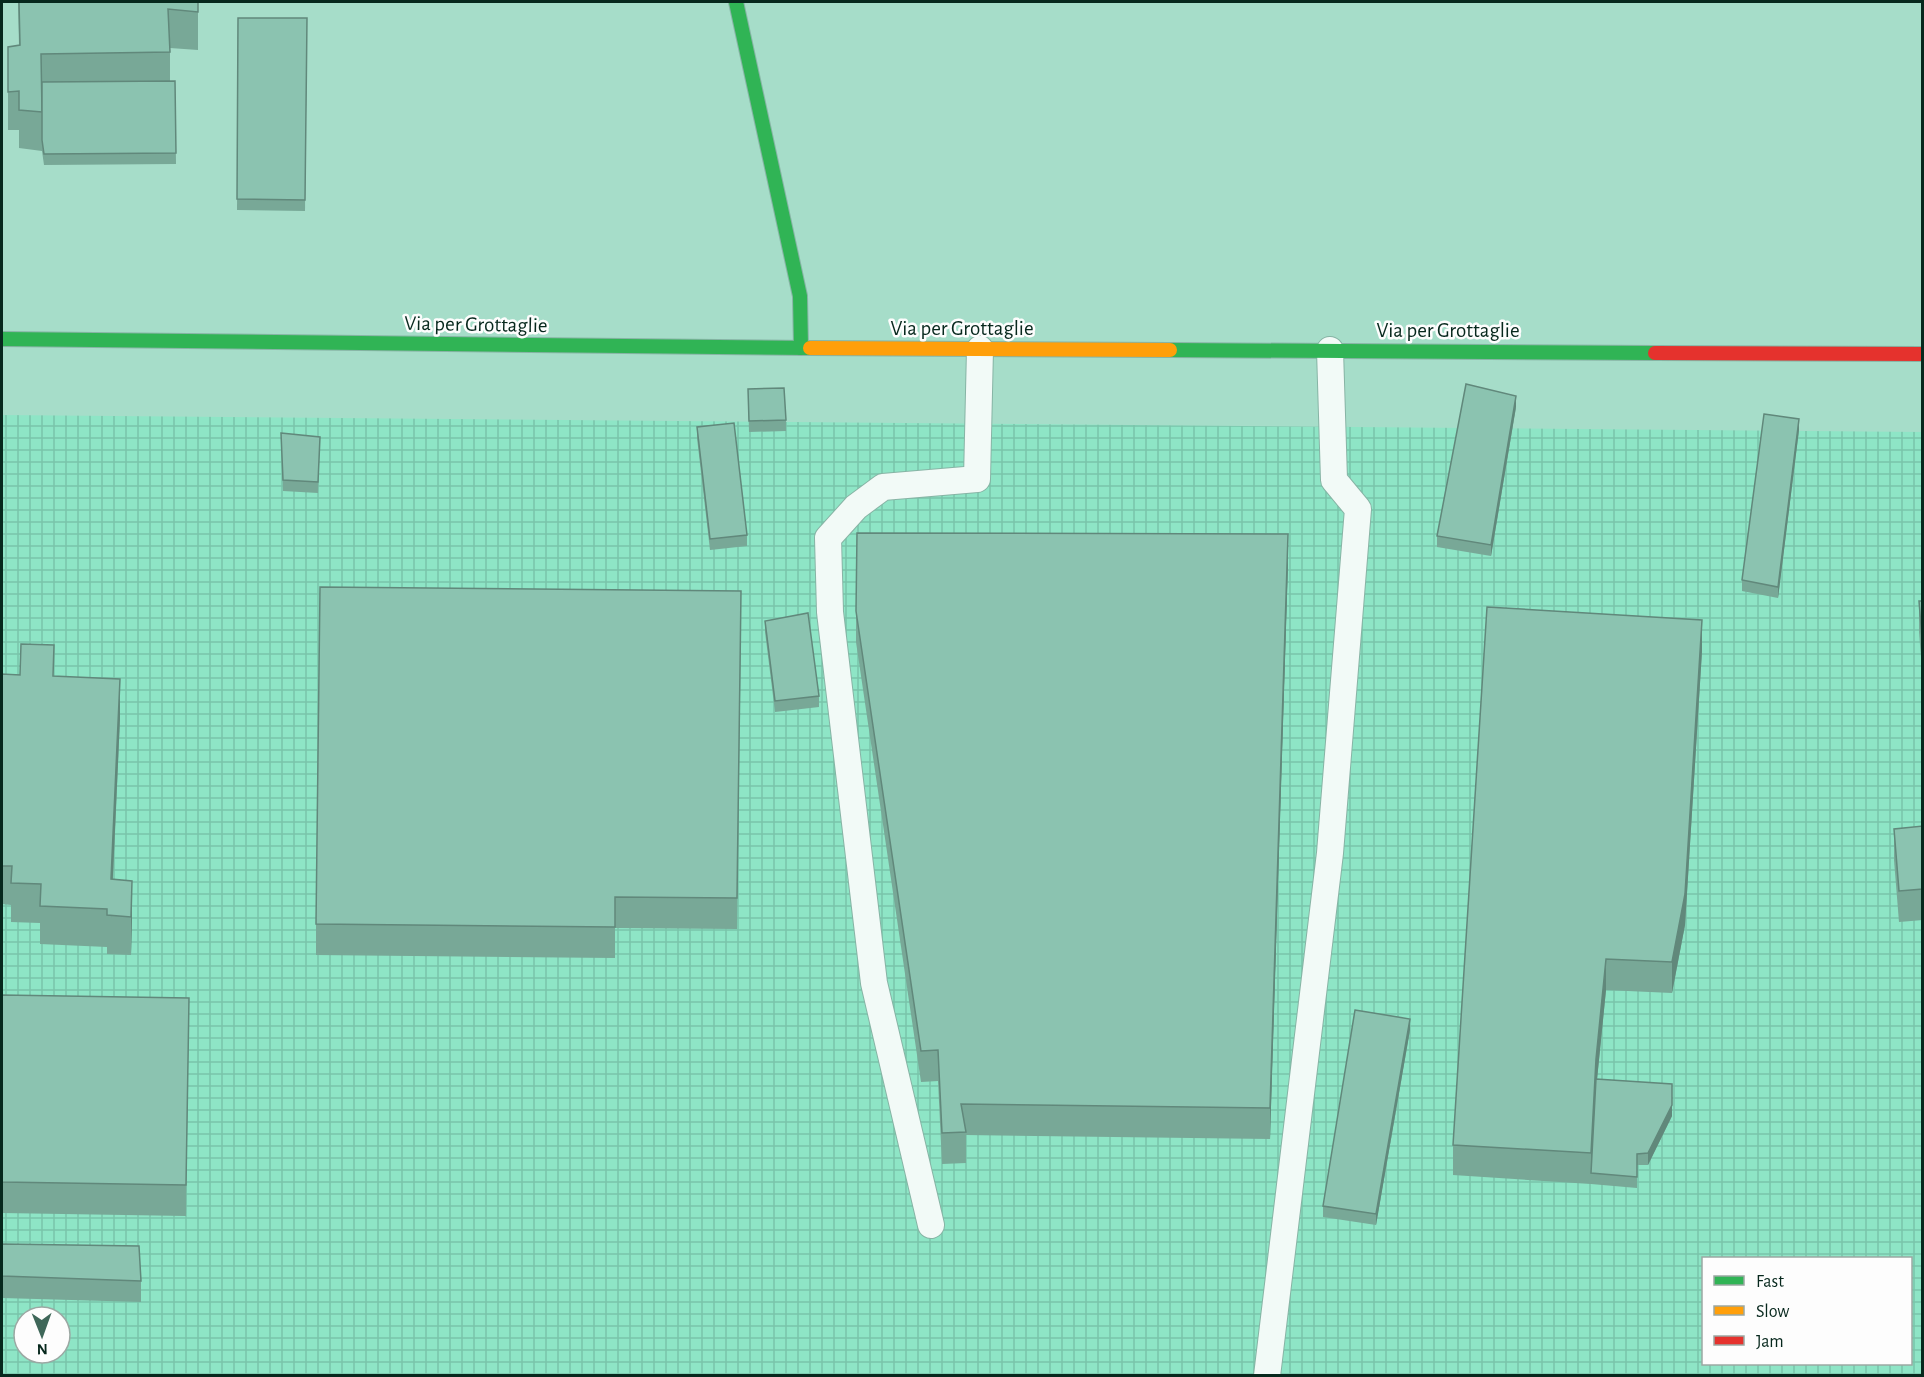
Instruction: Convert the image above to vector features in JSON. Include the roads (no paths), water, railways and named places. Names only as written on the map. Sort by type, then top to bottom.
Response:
[{"type":"street","points":[[736,2],[800,296],[801,348]]},
{"type":"street","name":"Via per Grottaglie","points":[[2,339],[801,348],[1923,354]]},
{"type":"lane","points":[[931,1225],[874,983],[830,612],[828,538],[856,507],[883,487],[977,479],[980,349]]},
{"type":"lane","points":[[1267,1376],[1329,853],[1358,509],[1334,480],[1330,350]]}]
